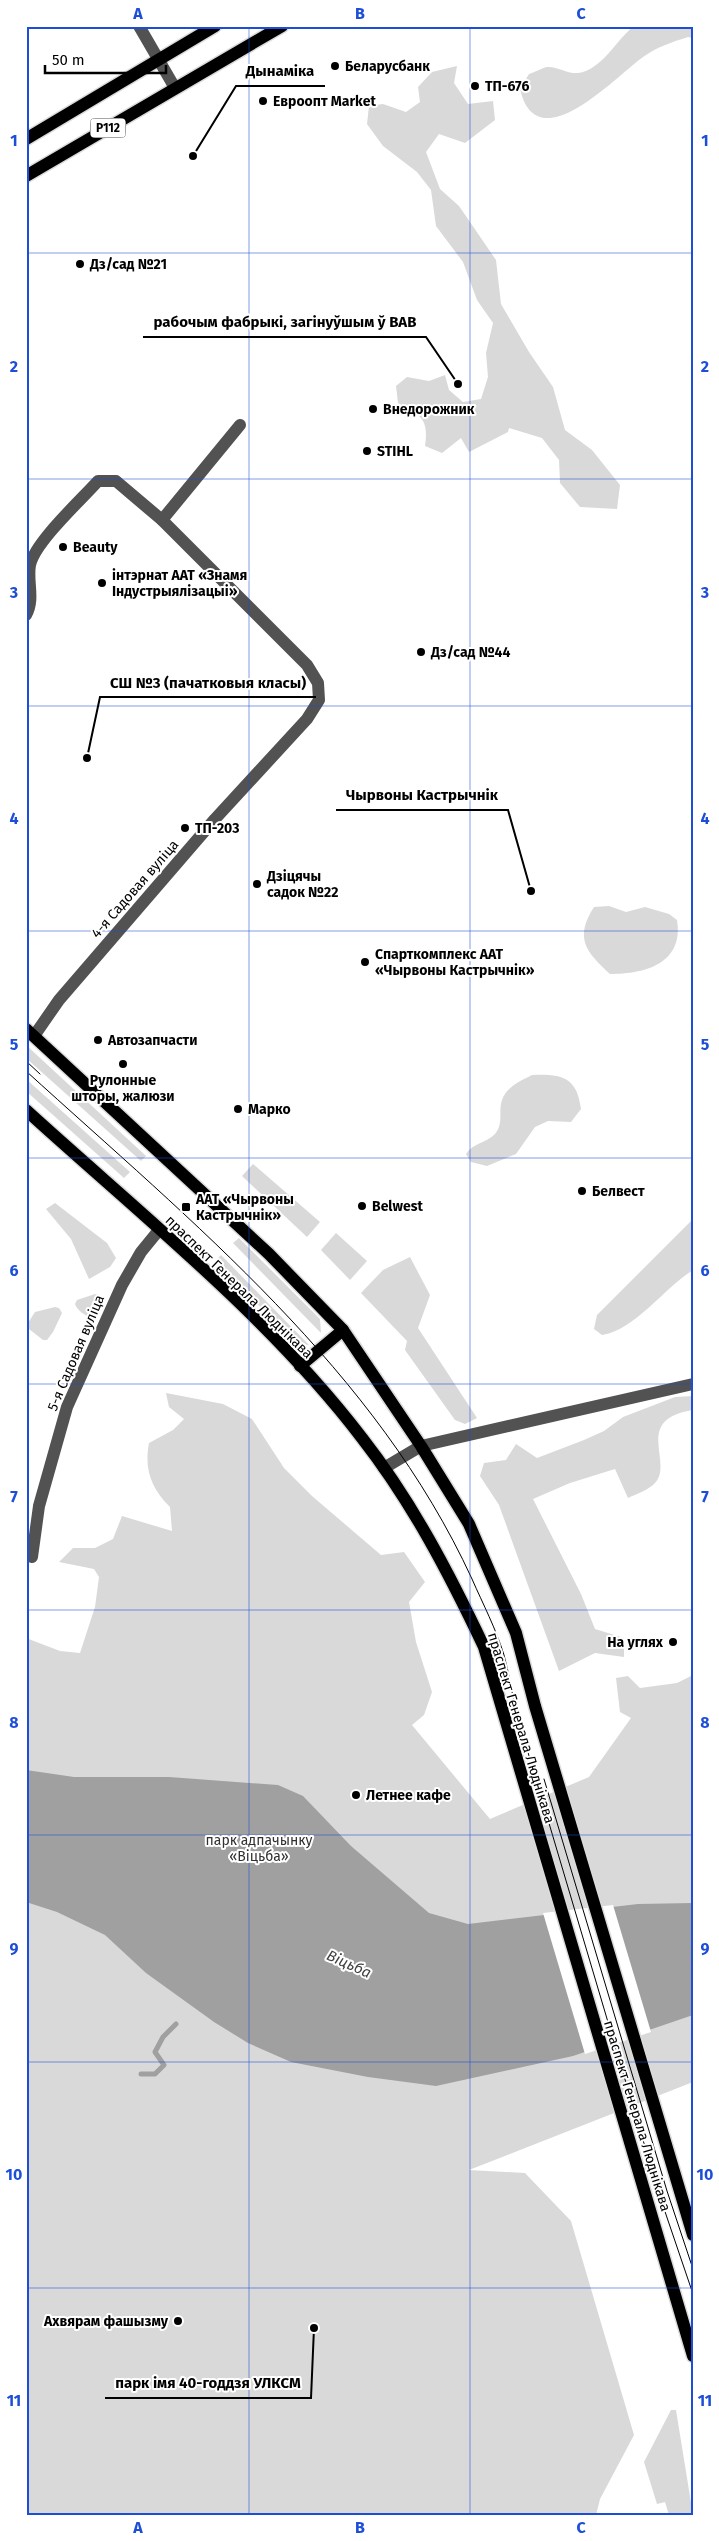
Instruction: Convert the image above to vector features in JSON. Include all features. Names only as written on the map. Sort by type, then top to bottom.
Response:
[{"type":"main road","name":"Р112","points":[[26,139],[214,26]]},
{"type":"main road","name":"Р112","points":[[26,176],[282,26]]},
{"type":"main road","name":"праспект Генерала Люднікава","points":[[30,1032],[269,1254],[343,1330],[421,1446],[473,1533],[516,1633],[535,1706],[693,2235]]},
{"type":"main road","name":"праспект Генерала Люднікава","points":[[26,1110],[230,1295],[300,1366],[361,1436],[384,1468],[447,1569],[484,1646],[503,1716],[693,2356]]},
{"type":"main road","points":[[300,1366],[343,1330]]},
{"type":"street","points":[[139,26],[175,88]]},
{"type":"street","points":[[162,520],[240,425]]},
{"type":"street","name":"4-я Садовая вуліца","points":[[26,615],[30,607],[30,566],[40,546],[98,481],[116,481],[162,520],[307,666],[318,683],[320,700],[307,719],[215,819],[30,1032]]},
{"type":"street","name":"5-я Садовая вуліца","points":[[32,1557],[39,1506],[67,1407],[122,1285],[141,1252],[159,1230]]},
{"type":"street","points":[[384,1468],[421,1446],[693,1384]]},
{"type":"green space","points":[[634,26],[693,26],[693,38],[688,37],[676,41],[648,53],[596,95],[577,108],[559,116],[542,118],[529,109],[520,89],[529,74],[547,67],[574,73],[587,71],[602,61]]},
{"type":"green space","points":[[457,66],[454,83],[468,104],[493,101],[495,120],[465,143],[439,134],[426,152],[440,189],[459,206],[496,260],[501,304],[529,352],[553,387],[565,430],[592,450],[620,485],[617,509],[580,507],[560,483],[559,460],[542,438],[509,428],[508,432],[469,452],[461,438],[442,453],[425,446],[426,429],[422,419],[398,403],[396,386],[407,377],[429,381],[445,375],[449,390],[463,402],[481,399],[488,377],[486,353],[493,323],[477,300],[463,262],[436,226],[431,190],[417,172],[383,146],[367,124],[369,106],[383,104],[406,112],[420,102],[418,87],[432,72]]},
{"type":"green space","points":[[609,906],[626,912],[645,907],[669,914],[677,920],[678,935],[675,947],[660,963],[649,968],[637,972],[610,974],[589,951],[584,936],[588,918],[594,907]]},
{"type":"green space","points":[[26,1045],[146,1156],[141,1161],[26,1058]]},
{"type":"green space","points":[[532,1075],[552,1075],[572,1084],[579,1098],[581,1109],[571,1122],[548,1121],[535,1127],[516,1154],[487,1166],[471,1162],[466,1154],[469,1150],[491,1137],[498,1130],[504,1095],[515,1084]]},
{"type":"green space","points":[[26,1079],[130,1172],[124,1178],[26,1091]]},
{"type":"green space","points":[[253,1164],[320,1222],[307,1237],[242,1176]]},
{"type":"green space","points":[[55,1203],[107,1243],[116,1258],[110,1267],[89,1279],[71,1239],[46,1209]]},
{"type":"green space","points":[[693,1219],[693,1270],[626,1325],[614,1332],[602,1335],[594,1329],[597,1315]]},
{"type":"green space","points":[[336,1233],[367,1261],[350,1280],[321,1250]]},
{"type":"green space","points":[[239,1238],[320,1319],[321,1333],[233,1243]]},
{"type":"green space","points":[[221,1255],[309,1345],[296,1343],[215,1261]]},
{"type":"green space","points":[[410,1257],[430,1295],[418,1328],[477,1418],[465,1424],[455,1420],[405,1350],[407,1341],[361,1293],[383,1270]]},
{"type":"green space","points":[[95,1294],[101,1296],[91,1317],[82,1312],[75,1304],[77,1300]]},
{"type":"green space","points":[[55,1307],[59,1308],[62,1313],[53,1332],[47,1340],[43,1340],[29,1329],[28,1323],[35,1312]]},
{"type":"green space","name":"парк адпачынку «Віцьба»","points":[[166,1393],[223,1404],[252,1419],[284,1468],[312,1496],[381,1555],[404,1552],[425,1582],[409,1602],[416,1642],[432,1692],[424,1715],[412,1725],[490,1819],[589,1777],[631,1718],[620,1712],[616,1678],[628,1676],[640,1688],[677,1683],[693,1675],[693,2082],[469,2170],[525,2173],[571,2221],[634,2435],[600,2499],[596,2515],[26,2515],[26,1638],[60,1651],[80,1653],[95,1607],[99,1577],[94,1569],[59,1562],[73,1548],[95,1548],[113,1539],[122,1516],[172,1531],[170,1507],[158,1493],[148,1470],[149,1443],[173,1430],[184,1419],[169,1407]]},
{"type":"green space","points":[[693,1396],[693,1410],[674,1415],[664,1423],[659,1433],[658,1444],[661,1466],[659,1476],[653,1485],[644,1491],[628,1498],[615,1469],[570,1483],[533,1499],[581,1594],[595,1629],[624,1638],[624,1657],[595,1653],[559,1671],[499,1505],[480,1476],[484,1463],[506,1460],[516,1444],[537,1458],[604,1431],[623,1417],[675,1397]]},
{"type":"green space","points":[[671,2410],[676,2410],[693,2515],[669,2515],[665,2502],[657,2504],[644,2462]]},
{"type":"water","name":"Віцьба","points":[[26,1770],[74,1777],[169,1777],[278,1785],[303,1796],[351,1846],[429,1913],[468,1924],[638,1904],[693,1903],[693,2015],[573,2056],[436,2086],[368,2077],[291,2062],[248,2043],[214,2022],[146,1973],[105,1935],[57,1912],[26,1902]]},
{"type":"pier","points":[[613,1905],[651,2032],[585,2054],[543,1913]]},
{"type":"waterway","points":[[141,2074],[155,2074],[164,2065],[155,2052],[163,2037],[176,2024]]},
{"type":"tram line","points":[[26,1061],[40,1074]]},
{"type":"tram line","points":[[26,1071],[153,1185],[276,1304],[333,1366],[385,1433],[432,1503],[472,1579],[504,1655],[516,1712],[659,2194],[693,2294]]},
{"type":"tram line","points":[[544,1779],[667,2191],[693,2269]]},
{"type":"place","name":"Беларусбанк","points":[[335,66]]},
{"type":"place","name":"ТП-676","points":[[475,86]]},
{"type":"place","name":"Евроопт Market","points":[[263,101]]},
{"type":"place","name":"Дынаміка","points":[[193,156]]},
{"type":"place","name":"Дз/сад №21","points":[[80,264]]},
{"type":"place","name":"рабочым фабрыкі, загінуўшым ў ВАВ","points":[[458,384]]},
{"type":"place","name":"Внедорожник","points":[[373,409]]},
{"type":"place","name":"STIHL","points":[[367,451]]},
{"type":"place","name":"Beauty","points":[[63,547]]},
{"type":"place","name":"інтэрнат ААТ «Знамя Індустрыялізацыі»","points":[[102,583]]},
{"type":"place","name":"Дз/сад №44","points":[[421,652]]},
{"type":"place","name":"СШ №3 (пачатковыя класы)","points":[[87,758]]},
{"type":"place","name":"ТП-203","points":[[185,828]]},
{"type":"place","name":"Дзіцячы садок №22","points":[[257,884]]},
{"type":"place","name":"Чырвоны Кастрычнік","points":[[531,891]]},
{"type":"place","name":"Спарткомплекс ААТ «Чырвоны Кастрычнік»","points":[[365,962]]},
{"type":"place","name":"Автозапчасти","points":[[98,1040]]},
{"type":"place","name":"Рулонные шторы, жалюзи","points":[[123,1064]]},
{"type":"place","name":"Марко","points":[[238,1109]]},
{"type":"place","name":"Белвест","points":[[582,1191]]},
{"type":"place","name":"Belwest","points":[[362,1206]]},
{"type":"place","name":"ААТ «Чырвоны Кастрычнік»","points":[[186,1207]]},
{"type":"place","name":"На углях","points":[[673,1642]]},
{"type":"place","name":"Летнее кафе","points":[[356,1795]]},
{"type":"place","name":"Ахвярам фашызму","points":[[178,2321]]},
{"type":"place","name":"парк імя 40-годдзя УЛКСМ","points":[[314,2328]]}]
